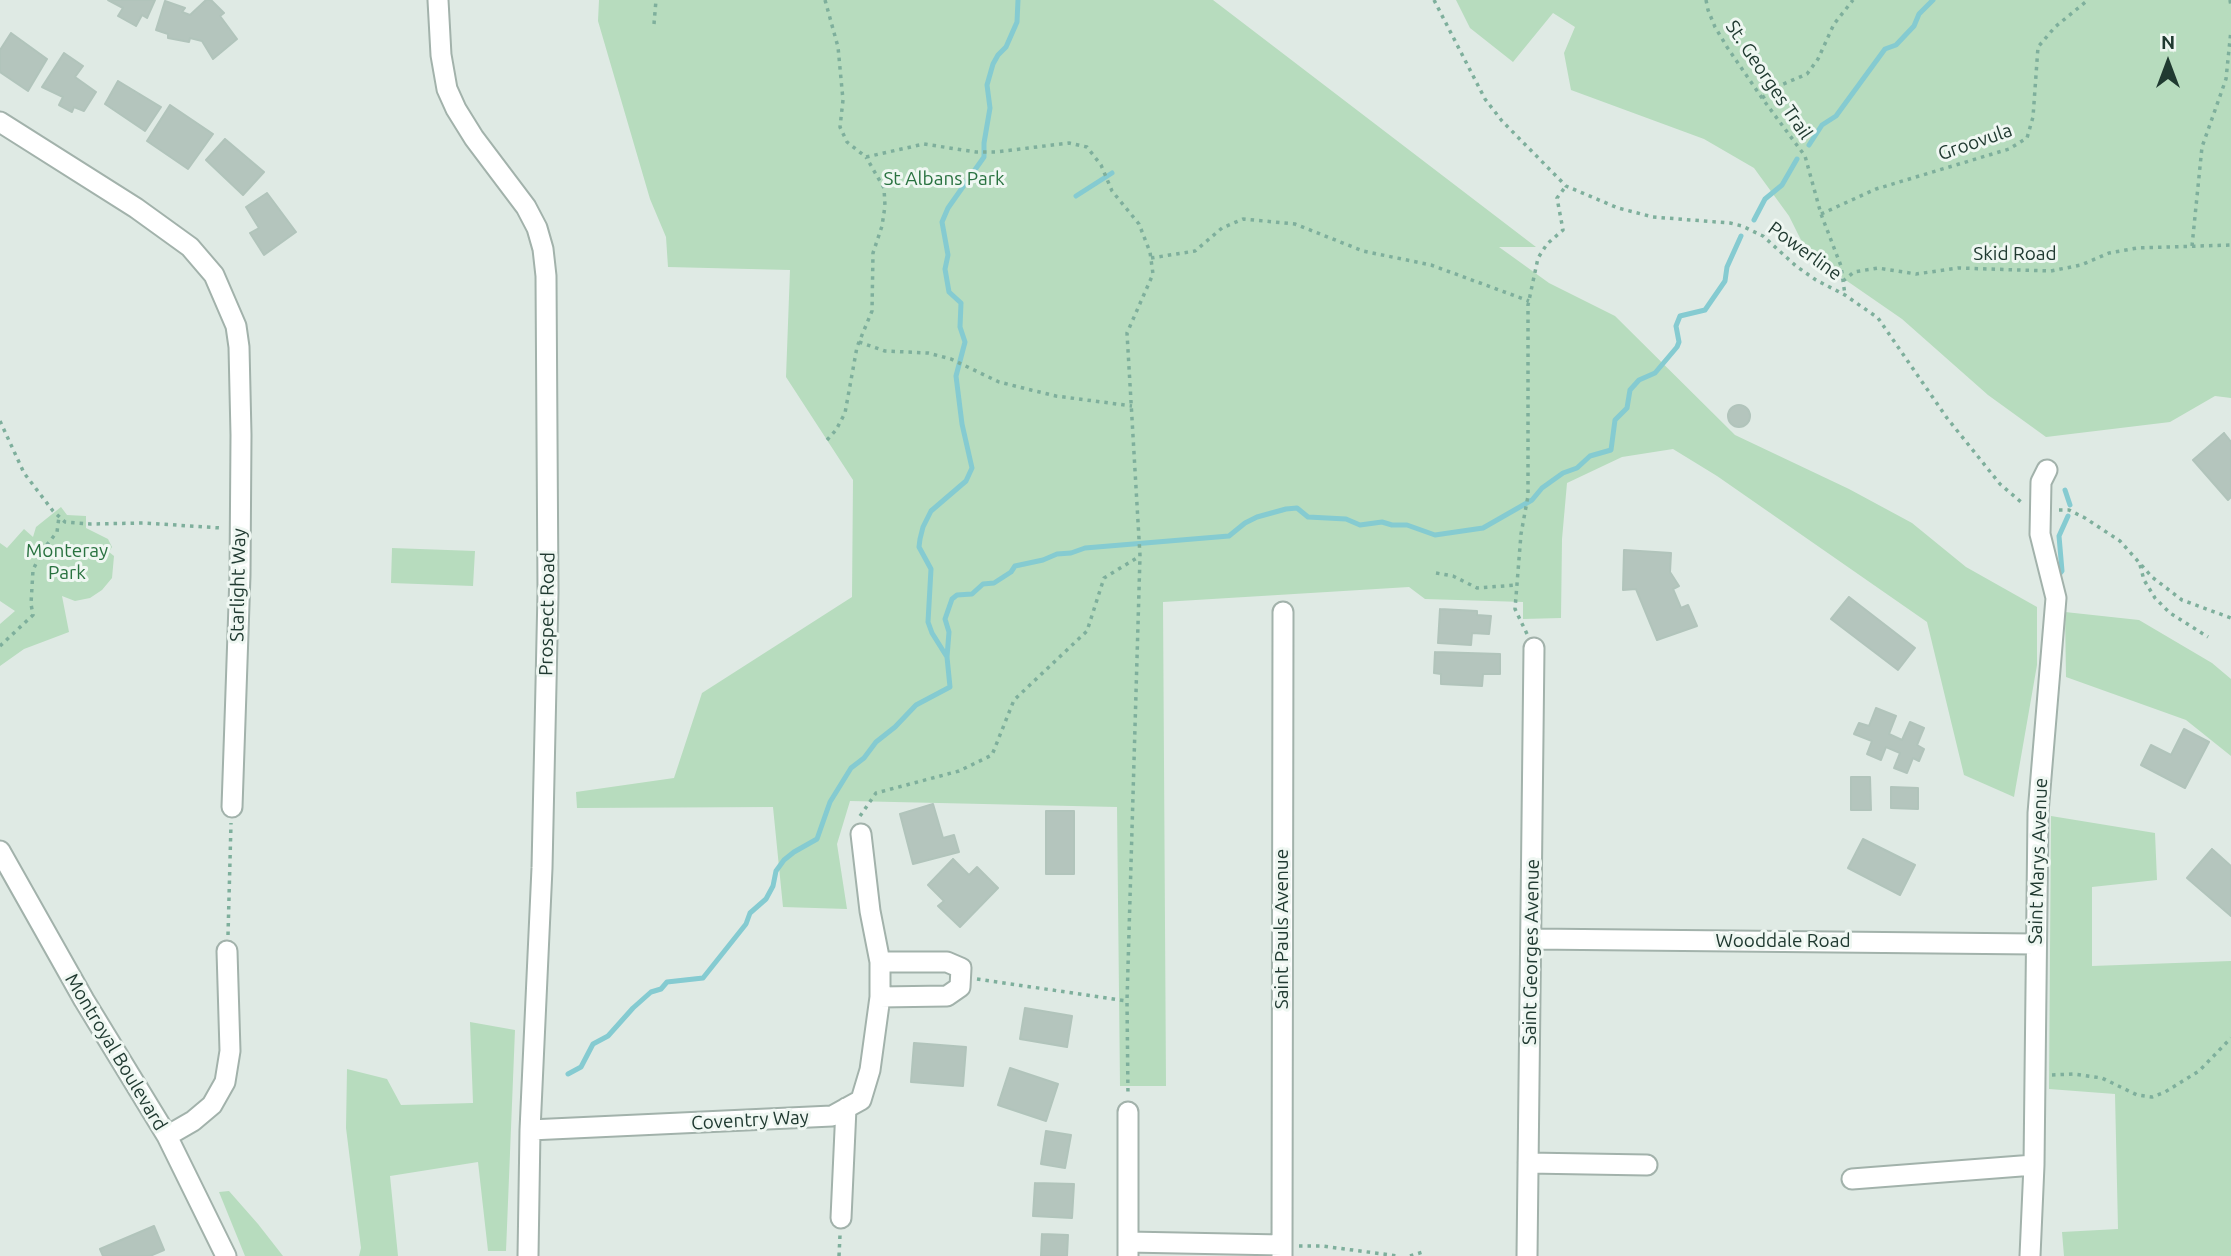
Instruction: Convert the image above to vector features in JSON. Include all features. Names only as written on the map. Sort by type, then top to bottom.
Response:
[{"type":"street","name":"Prospect Road","points":[[438,0],[441,55],[447,89],[474,138],[526,207],[537,228],[546,276],[548,606],[528,1256]]},
{"type":"street","name":"Starlight Way","points":[[0,122],[136,208],[190,247],[214,275],[231,314],[239,347],[240,575],[232,807]]},
{"type":"street","name":"Saint Marys Avenue","points":[[2030,1256],[2036,1075],[2038,813],[2056,598],[2040,534],[2041,482],[2047,470]]},
{"type":"street","name":"Saint Pauls Avenue","points":[[1128,1249],[1282,1251],[1283,612]]},
{"type":"street","name":"Saint Georges Avenue","points":[[1527,1256],[1534,648]]},
{"type":"street","points":[[841,1219],[846,1108],[861,1100],[870,1070],[880,997],[880,961],[870,911],[861,834]]},
{"type":"street","name":"Montroyal Boulevard","points":[[0,851],[84,1000],[167,1136],[226,1256]]},
{"type":"street","name":"Wooddale Road","points":[[1532,939],[2035,944]]},
{"type":"street","points":[[167,1136],[193,1121],[212,1105],[225,1082],[230,1051],[227,951]]},
{"type":"street","points":[[880,961],[947,962],[961,968],[960,987],[947,996],[880,997]]},
{"type":"street","name":"Coventry Way","points":[[530,1130],[832,1116],[846,1108]]},
{"type":"street","points":[[1128,1112],[1128,1249]]},
{"type":"street","points":[[1528,1163],[1647,1165]]},
{"type":"street","points":[[1852,1180],[2034,1165]]},
{"type":"path","points":[[654,24],[656,0]]},
{"type":"path","points":[[825,0],[838,47],[844,100],[840,127],[847,142],[866,157],[884,188],[885,206],[873,253],[872,311],[851,369],[845,413],[827,440]]},
{"type":"path","name":"Powerline","points":[[1434,0],[1485,99],[1510,130],[1566,186],[1618,208],[1653,217],[1742,226],[1763,236],[1806,273],[1878,318],[1947,418],[2000,484],[2019,500],[2039,509]]},
{"type":"path","name":"St. Georges Trail","points":[[1706,0],[1707,10],[1715,27],[1805,156],[1821,214],[1841,266],[1845,295]]},
{"type":"path","points":[[1762,98],[1781,85],[1807,74],[1818,59],[1834,24],[1853,0]]},
{"type":"path","name":"Groovula","points":[[1821,214],[1876,189],[2009,149],[2028,138],[2033,117],[2038,47],[2055,27],[2088,0]]},
{"type":"path","points":[[2230,0],[2231,6]]},
{"type":"path","points":[[2192,246],[2202,147],[2226,79],[2231,30]]},
{"type":"path","points":[[866,157],[924,144],[976,152],[1069,143],[1087,147],[1101,165],[1112,191],[1139,224],[1151,258],[1153,274],[1127,333],[1140,526],[1127,1001],[1128,1112]]},
{"type":"path","points":[[1534,648],[1517,615],[1521,534],[1528,496],[1529,301],[1538,258],[1547,244],[1563,230],[1557,198],[1566,186]]},
{"type":"path","points":[[1151,258],[1195,250],[1222,228],[1243,219],[1295,224],[1363,251],[1430,265],[1529,301]]},
{"type":"path","name":"Skid Road","points":[[1843,281],[1854,272],[1878,268],[1916,274],[1958,268],[2051,271],[2081,265],[2109,253],[2137,248],[2231,245]]},
{"type":"path","points":[[859,342],[885,351],[951,359],[999,382],[1056,396],[1132,406]]},
{"type":"path","points":[[0,421],[24,473],[65,522],[145,523],[239,530]]},
{"type":"path","points":[[2039,509],[2069,510],[2085,518],[2120,541],[2152,577],[2182,600],[2231,618]]},
{"type":"path","points":[[0,646],[33,615],[33,570],[42,551],[57,532],[59,517]]},
{"type":"path","points":[[861,834],[859,818],[876,793],[959,771],[992,755],[1014,700],[1087,631],[1104,578],[1140,556]]},
{"type":"path","points":[[2140,562],[2144,580],[2155,598],[2170,613],[2208,637]]},
{"type":"path","points":[[1436,573],[1452,576],[1477,588],[1517,585]]},
{"type":"path","points":[[227,951],[232,807]]},
{"type":"path","points":[[983,979],[1127,1001]]},
{"type":"path","points":[[2036,1075],[2074,1074],[2102,1078],[2137,1095],[2152,1097],[2199,1071],[2231,1038]]},
{"type":"path","points":[[1322,1246],[1398,1256]]},
{"type":"path","points":[[1410,1256],[1426,1251]]},
{"type":"green space","name":"St Albans Park","points":[[599,0],[1213,0],[1536,247],[1499,247],[1549,283],[1615,316],[1735,435],[1849,489],[1912,523],[1966,567],[2037,607],[2037,665],[2014,797],[1964,775],[1927,622],[1717,476],[1673,449],[1622,457],[1567,483],[1562,539],[1561,618],[1523,619],[1523,602],[1425,599],[1409,587],[1163,602],[1166,1086],[1120,1086],[1117,807],[850,801],[837,844],[847,909],[783,907],[773,807],[577,808],[576,792],[674,778],[702,693],[852,597],[853,480],[786,377],[790,270],[668,267],[666,237],[650,199],[598,21]]},
{"type":"green space","points":[[1456,0],[2231,0],[2231,398],[2215,396],[2170,422],[2046,437],[1988,395],[1902,319],[1808,254],[1789,216],[1754,168],[1704,139],[1571,90],[1564,53],[1575,27],[1553,13],[1513,62],[1470,28]]},
{"type":"green space","name":"Monteray Park","points":[[61,507],[67,515],[86,516],[86,528],[108,539],[112,547],[109,552],[114,556],[112,578],[102,590],[90,598],[75,601],[62,596],[69,632],[24,649],[0,666],[0,624],[15,611],[0,601],[0,543],[7,548],[24,529],[33,537],[36,527]]},
{"type":"green space","points":[[392,548],[475,551],[473,586],[391,583]]},
{"type":"green space","points":[[2065,612],[2139,620],[2212,663],[2231,679],[2231,756],[2186,720],[2066,677]]},
{"type":"green space","points":[[2051,816],[2155,833],[2157,880],[2092,887],[2092,966],[2231,961],[2231,1256],[2064,1256],[2062,1232],[2118,1229],[2115,1094],[2049,1089]]},
{"type":"green space","points":[[470,1022],[515,1030],[506,1251],[488,1251],[478,1162],[390,1176],[398,1256],[359,1256],[361,1248],[346,1128],[347,1069],[387,1079],[401,1105],[473,1103]]},
{"type":"green space","points":[[229,1191],[283,1256],[245,1256],[219,1192]]},
{"type":"building","points":[[108,0],[155,0],[147,18],[142,15],[136,26],[118,16],[123,8]]},
{"type":"building","points":[[206,0],[211,0],[224,13],[220,16],[237,39],[213,59],[202,41],[190,38],[189,42],[168,38],[168,34],[156,30],[165,1],[185,8],[182,12],[190,15]]},
{"type":"building","points":[[11,33],[47,59],[28,91],[0,72],[0,50]]},
{"type":"building","points":[[64,53],[83,66],[75,77],[96,92],[84,111],[74,107],[72,112],[59,105],[63,97],[42,87]]},
{"type":"building","points":[[118,81],[161,107],[145,131],[105,104]]},
{"type":"building","points":[[170,105],[213,134],[188,169],[147,141]]},
{"type":"building","points":[[225,139],[264,172],[243,195],[206,160]]},
{"type":"building","points":[[267,193],[296,232],[264,255],[250,233],[259,228],[246,207]]},
{"type":"building","points":[[1739,405],[1747,408],[1750,416],[1747,424],[1739,427],[1731,424],[1728,416],[1731,408]]},
{"type":"building","points":[[2224,433],[2231,442],[2231,497],[2228,500],[2193,460]]},
{"type":"building","points":[[1624,550],[1671,553],[1670,572],[1679,586],[1673,589],[1681,608],[1688,605],[1697,626],[1657,640],[1636,589],[1623,590]]},
{"type":"building","points":[[1849,597],[1915,648],[1898,670],[1831,619]]},
{"type":"building","points":[[1440,609],[1477,611],[1477,615],[1491,616],[1489,634],[1472,633],[1471,645],[1438,643]]},
{"type":"building","points":[[1435,652],[1500,654],[1500,674],[1483,674],[1482,686],[1441,684],[1441,674],[1434,673]]},
{"type":"building","points":[[1876,708],[1896,716],[1889,734],[1902,740],[1910,722],[1924,728],[1917,745],[1924,749],[1919,761],[1913,758],[1907,773],[1894,768],[1900,753],[1886,747],[1881,760],[1867,754],[1872,741],[1854,734],[1859,723],[1869,726]]},
{"type":"building","points":[[2184,729],[2209,742],[2185,788],[2141,765],[2151,745],[2171,755]]},
{"type":"building","points":[[1851,777],[1870,777],[1871,810],[1851,810]]},
{"type":"building","points":[[1891,787],[1918,788],[1918,809],[1891,808]]},
{"type":"building","points":[[933,804],[943,838],[954,835],[959,852],[913,864],[900,814]]},
{"type":"building","points":[[1046,811],[1074,811],[1074,874],[1046,874]]},
{"type":"building","points":[[1863,839],[1915,865],[1900,895],[1848,868]]},
{"type":"building","points":[[2212,849],[2231,866],[2231,916],[2187,878]]},
{"type":"building","points":[[953,859],[969,875],[977,867],[998,888],[960,927],[938,906],[944,901],[928,885]]},
{"type":"building","points":[[1025,1008],[1072,1016],[1067,1047],[1020,1039]]},
{"type":"building","points":[[914,1043],[966,1047],[963,1086],[911,1082]]},
{"type":"building","points":[[1010,1068],[1058,1084],[1046,1121],[998,1105]]},
{"type":"building","points":[[1046,1131],[1071,1135],[1065,1168],[1041,1164]]},
{"type":"building","points":[[1035,1183],[1074,1184],[1072,1218],[1033,1216]]},
{"type":"building","points":[[154,1226],[164,1250],[150,1256],[103,1256],[100,1249]]},
{"type":"building","points":[[1042,1234],[1068,1235],[1067,1256],[1041,1256]]},
{"type":"waterway","points":[[947,657],[928,622],[931,569],[919,547],[920,539],[931,511],[966,481],[972,468],[962,424],[956,376],[965,342],[960,327],[961,303],[949,292],[945,269],[948,255],[942,222],[948,208],[984,157],[990,108],[987,85],[993,64],[1006,47],[1017,22],[1018,0]]},
{"type":"waterway","points":[[1809,145],[1822,125],[1836,116],[1885,49],[1896,45],[1933,0]]},
{"type":"waterway","points":[[1754,220],[1765,199],[1782,185],[1797,159]]},
{"type":"waterway","points":[[1076,196],[1112,173]]},
{"type":"waterway","points":[[568,1074],[581,1067],[593,1044],[608,1036],[651,992],[661,989],[667,982],[703,978],[746,924],[750,913],[766,899],[773,886],[776,871],[784,860],[817,839],[830,802],[851,768],[916,705],[950,687],[947,657],[949,632],[945,619],[952,599],[957,595],[972,594],[983,584],[994,583],[1011,572],[1015,566],[1057,554],[1085,548],[1229,536],[1257,517],[1286,509],[1297,508],[1308,517],[1346,519],[1360,525],[1382,522],[1407,525],[1435,535],[1483,528],[1532,500],[1542,488],[1563,473],[1577,468],[1590,456],[1611,450],[1615,420],[1627,408],[1630,390],[1639,380],[1655,373],[1677,347],[1679,342],[1676,326],[1680,316],[1705,310],[1725,281],[1727,267],[1741,236]]},
{"type":"waterway","points":[[2065,490],[2070,505]]},
{"type":"waterway","points":[[2058,576],[2062,571],[2059,536],[2068,516]]}]
